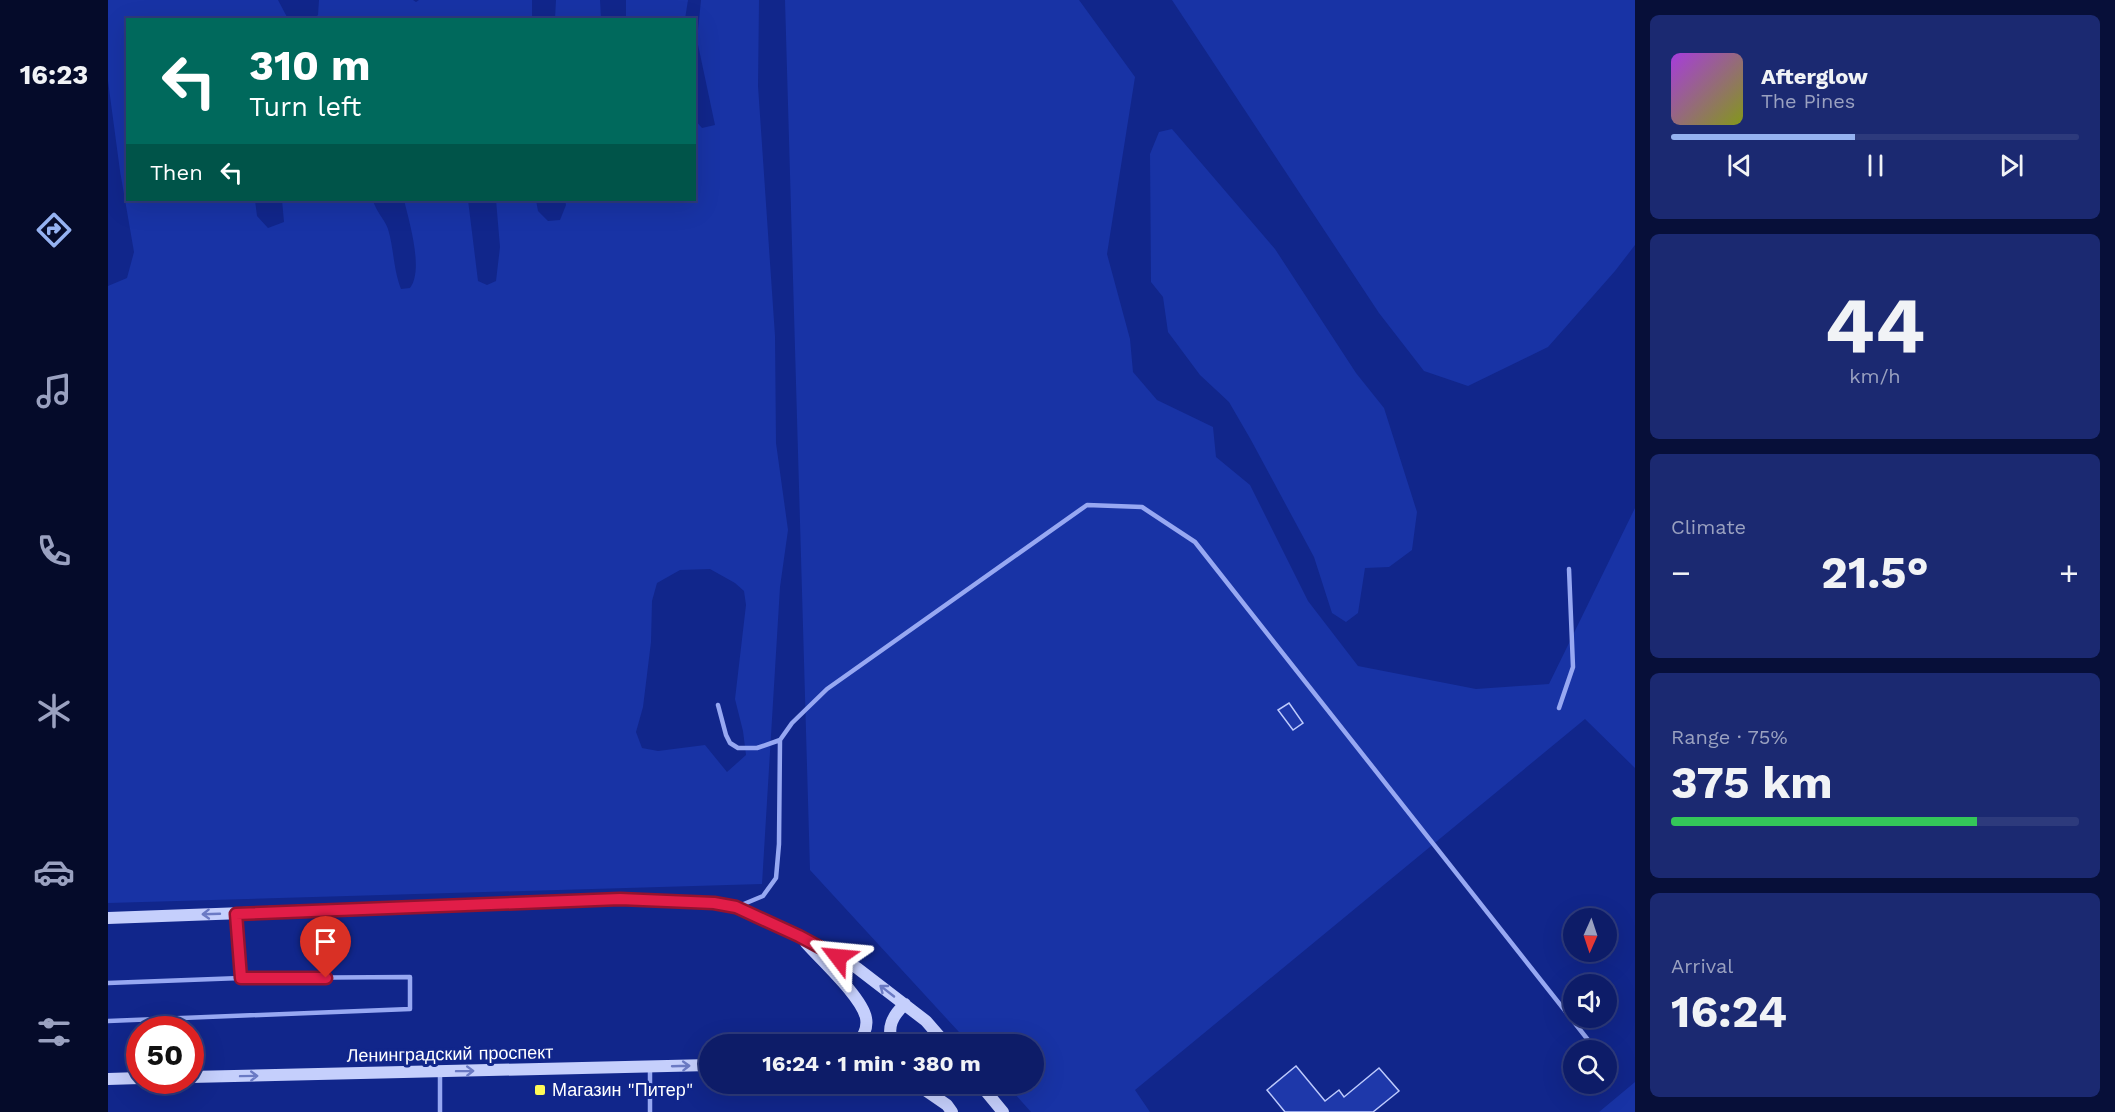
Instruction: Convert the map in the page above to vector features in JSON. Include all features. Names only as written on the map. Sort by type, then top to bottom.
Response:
[{"type":"main road","points":[[108,918],[620,899],[714,903],[736,907],[799,936],[857,968],[926,1021],[937,1034]]},
{"type":"main road","points":[[799,936],[858,1001],[866,1017],[866,1030],[863,1034]]},
{"type":"main road","points":[[889,1034],[891,1022],[904,1004]]},
{"type":"main road","name":"Ленинградский проспект","points":[[204,1077],[699,1065]]},
{"type":"main road","points":[[108,1079],[126,1078]]},
{"type":"main road","points":[[929,1094],[949,1109]]},
{"type":"main road","points":[[936,1094],[949,1109]]},
{"type":"main road","points":[[988,1094],[1003,1112]]},
{"type":"lane","points":[[736,907],[763,896],[776,878],[779,844],[780,740],[792,723],[827,689],[1087,505],[1142,507],[1195,542],[1588,1040]]},
{"type":"lane","points":[[1559,708],[1573,667],[1569,569]]},
{"type":"lane","points":[[718,705],[726,735],[730,743],[738,748],[757,748],[780,740]]},
{"type":"lane","points":[[236,914],[241,978]]},
{"type":"lane","points":[[108,983],[241,978],[410,977],[410,1009],[108,1021]]},
{"type":"lane","points":[[650,1067],[650,1112]]},
{"type":"lane","points":[[440,1072],[440,1112]]},
{"type":"shaded area","points":[[108,0],[278,0],[287,17],[290,18],[126,18],[126,201],[255,201],[257,216],[268,228],[284,222],[282,201],[373,201],[388,229],[401,289],[410,288],[416,270],[412,232],[404,201],[468,201],[478,281],[487,285],[496,281],[500,247],[496,201],[536,201],[538,211],[548,221],[560,220],[566,205],[565,201],[696,201],[696,121],[702,128],[715,125],[697,40],[701,0],[759,0],[758,86],[775,336],[776,443],[788,530],[780,587],[762,884],[108,903],[108,286],[127,278],[134,252],[120,171],[108,81]],"holes":[[[710,569],[735,583],[744,591],[746,605],[735,699],[746,755],[727,772],[705,745],[658,751],[642,748],[636,732],[643,707],[651,642],[652,601],[657,583],[680,570]]]},
{"type":"shaded area","points":[[319,0],[413,0],[416,2],[419,0],[532,0],[532,18],[315,18],[318,15]]},
{"type":"shaded area","points":[[556,0],[600,0],[601,18],[555,18]]},
{"type":"shaded area","points":[[626,0],[688,0],[685,18],[626,18]]},
{"type":"shaded area","points":[[785,0],[1079,0],[1135,77],[1107,254],[1130,339],[1133,372],[1157,400],[1213,427],[1216,457],[1250,485],[1308,601],[1358,666],[1476,689],[1549,684],[1635,508],[1635,768],[1585,719],[1135,1090],[1150,1112],[1031,1112],[1015,1094],[1044,1094],[1044,1034],[961,1034],[810,870]]},
{"type":"shaded area","points":[[1172,0],[1635,0],[1635,245],[1548,347],[1468,386],[1424,371],[1379,313]]},
{"type":"shaded area","points":[[1172,129],[1275,249],[1356,373],[1384,408],[1417,512],[1412,550],[1389,567],[1365,568],[1358,613],[1346,622],[1332,613],[1314,557],[1229,402],[1200,375],[1168,332],[1163,297],[1151,282],[1150,154],[1159,132]]},
{"type":"shaded area","points":[[1635,1082],[1635,1112],[1599,1112]]},
{"type":"building","points":[[1289,703],[1303,723],[1293,730],[1278,710]]},
{"type":"building","points":[[1296,1066],[1325,1101],[1339,1090],[1344,1097],[1379,1068],[1399,1091],[1373,1112],[1285,1112],[1267,1090]]},
{"type":"place","name":"Магазин \"Питер\"","points":[[540,1090]]},
{"type":"route","points":[[326,978],[241,978],[236,914],[620,899],[714,903],[736,907],[838,957]]}]
